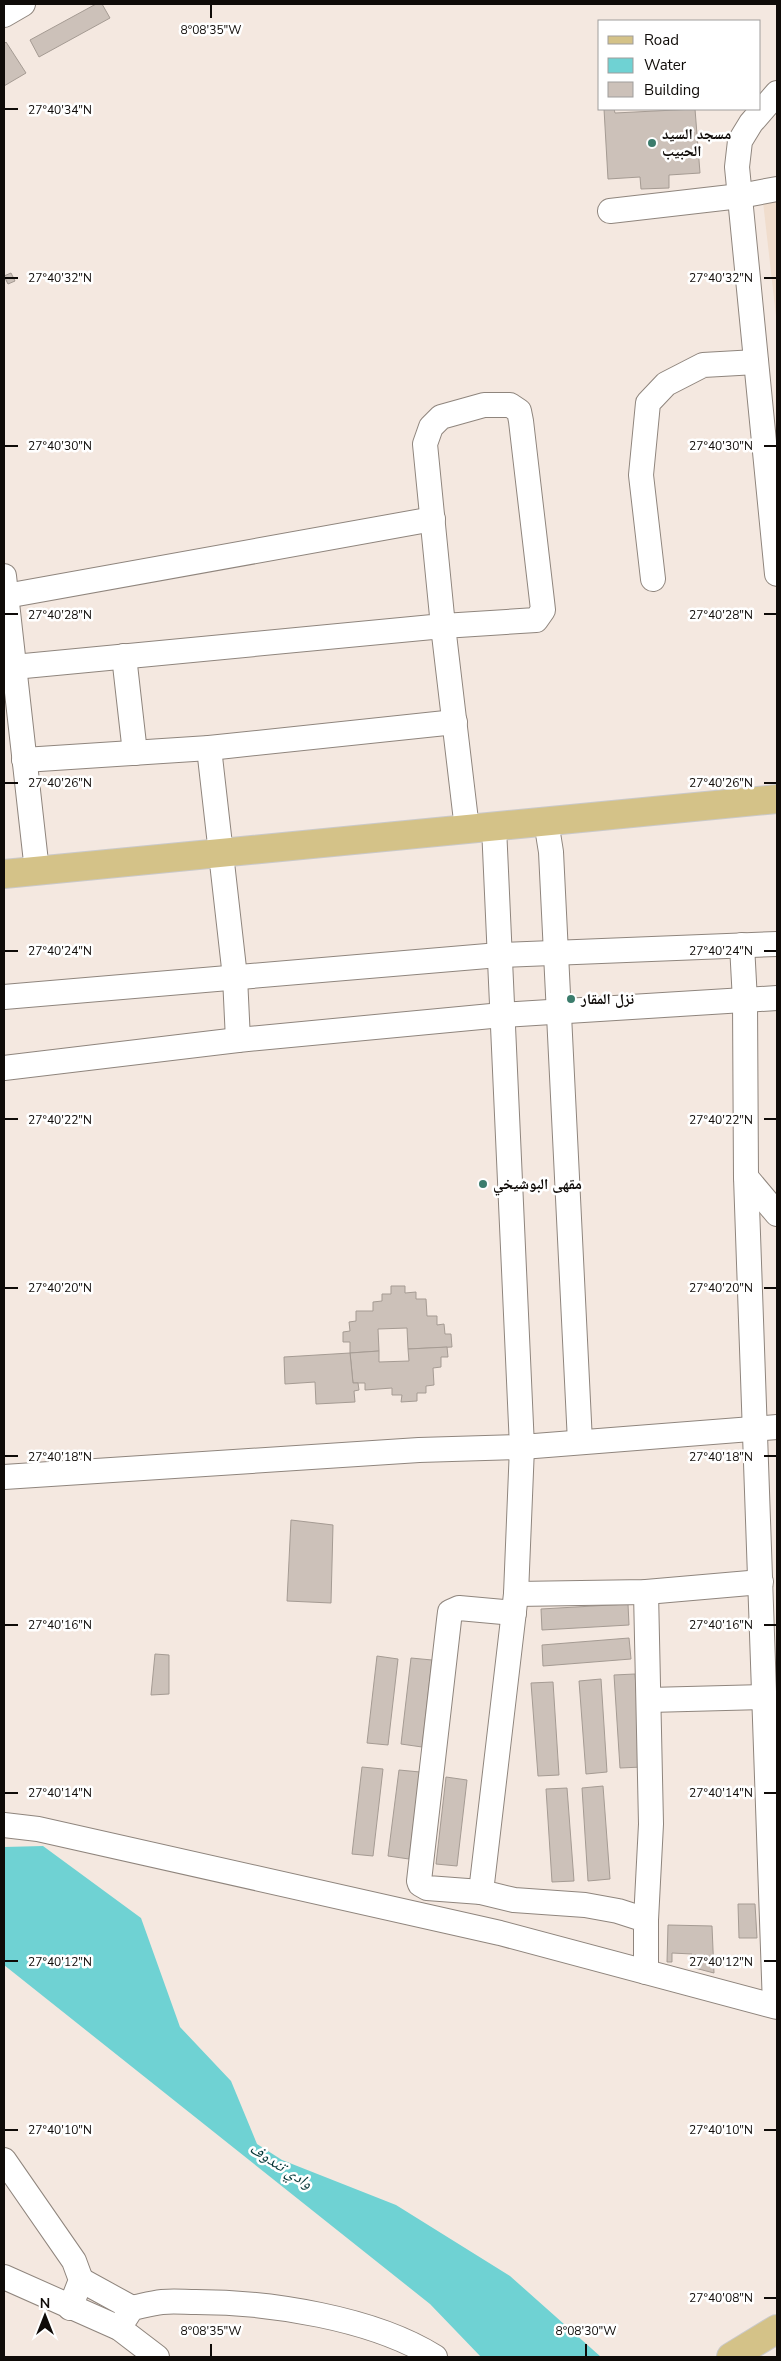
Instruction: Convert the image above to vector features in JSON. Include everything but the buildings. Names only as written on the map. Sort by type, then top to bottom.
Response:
[{"type":"main road","points":[[4,874],[777,799]]},
{"type":"main road","points":[[731,2357],[777,2329]]},
{"type":"street","points":[[4,15],[22,4]]},
{"type":"street","points":[[772,103],[740,140],[737,167],[777,574]]},
{"type":"street","points":[[610,211],[740,196],[777,189]]},
{"type":"street","points":[[654,579],[641,475],[648,403],[666,384],[703,364],[756,362]]},
{"type":"street","points":[[14,667],[443,626],[536,620],[541,615],[542,601],[519,411],[510,405],[484,405],[441,417],[431,427],[425,444],[443,626],[467,829]]},
{"type":"street","points":[[37,871],[5,586],[433,519]]},
{"type":"street","points":[[124,656],[135,753]]},
{"type":"street","points":[[24,760],[209,748],[455,722]]},
{"type":"street","points":[[209,748],[235,977],[238,1040]]},
{"type":"street","points":[[546,821],[551,852],[580,1442]]},
{"type":"street","points":[[481,1892],[515,1604],[522,1447],[494,827]]},
{"type":"street","points":[[4,997],[499,954],[777,944]]},
{"type":"street","points":[[4,1825],[38,1829],[500,1933],[776,2006],[761,1582],[767,1428],[746,1177],[745,1001],[742,945]]},
{"type":"street","points":[[4,1068],[238,1040],[502,1015],[777,998]]},
{"type":"street","points":[[746,1177],[777,1214]]},
{"type":"street","points":[[4,1478],[419,1450],[522,1447],[767,1428]]},
{"type":"street","points":[[646,1920],[610,1910],[514,1900],[481,1892],[427,1888],[420,1884],[450,1612],[460,1608],[761,1582]]},
{"type":"street","points":[[646,1592],[650,1824],[646,1972]]},
{"type":"street","points":[[649,1700],[765,1697]]},
{"type":"street","points":[[4,2160],[74,2261],[81,2280],[132,2308],[162,2302],[219,2302],[276,2308],[320,2316],[382,2332],[416,2346],[435,2357]]},
{"type":"street","points":[[4,2277],[70,2308],[119,2328],[157,2357]]},
{"type":"street","points":[[70,2308],[81,2280]]},
{"type":"street","points":[[119,2328],[132,2308]]},
{"type":"shaded area","points":[[777,199],[777,325],[763,202]]},
{"type":"water","name":"وادي تندوف","points":[[43,1846],[141,1918],[180,2027],[231,2081],[257,2144],[282,2160],[396,2205],[510,2276],[601,2357],[481,2357],[430,2304],[4,1965],[4,1847]]},
{"type":"place","name":"مسجد السيد الحبيب","points":[[652,143]]},
{"type":"place","name":"نزل المقار","points":[[571,999]]},
{"type":"place","name":"مقهى البوشيخي","points":[[483,1184]]}]
